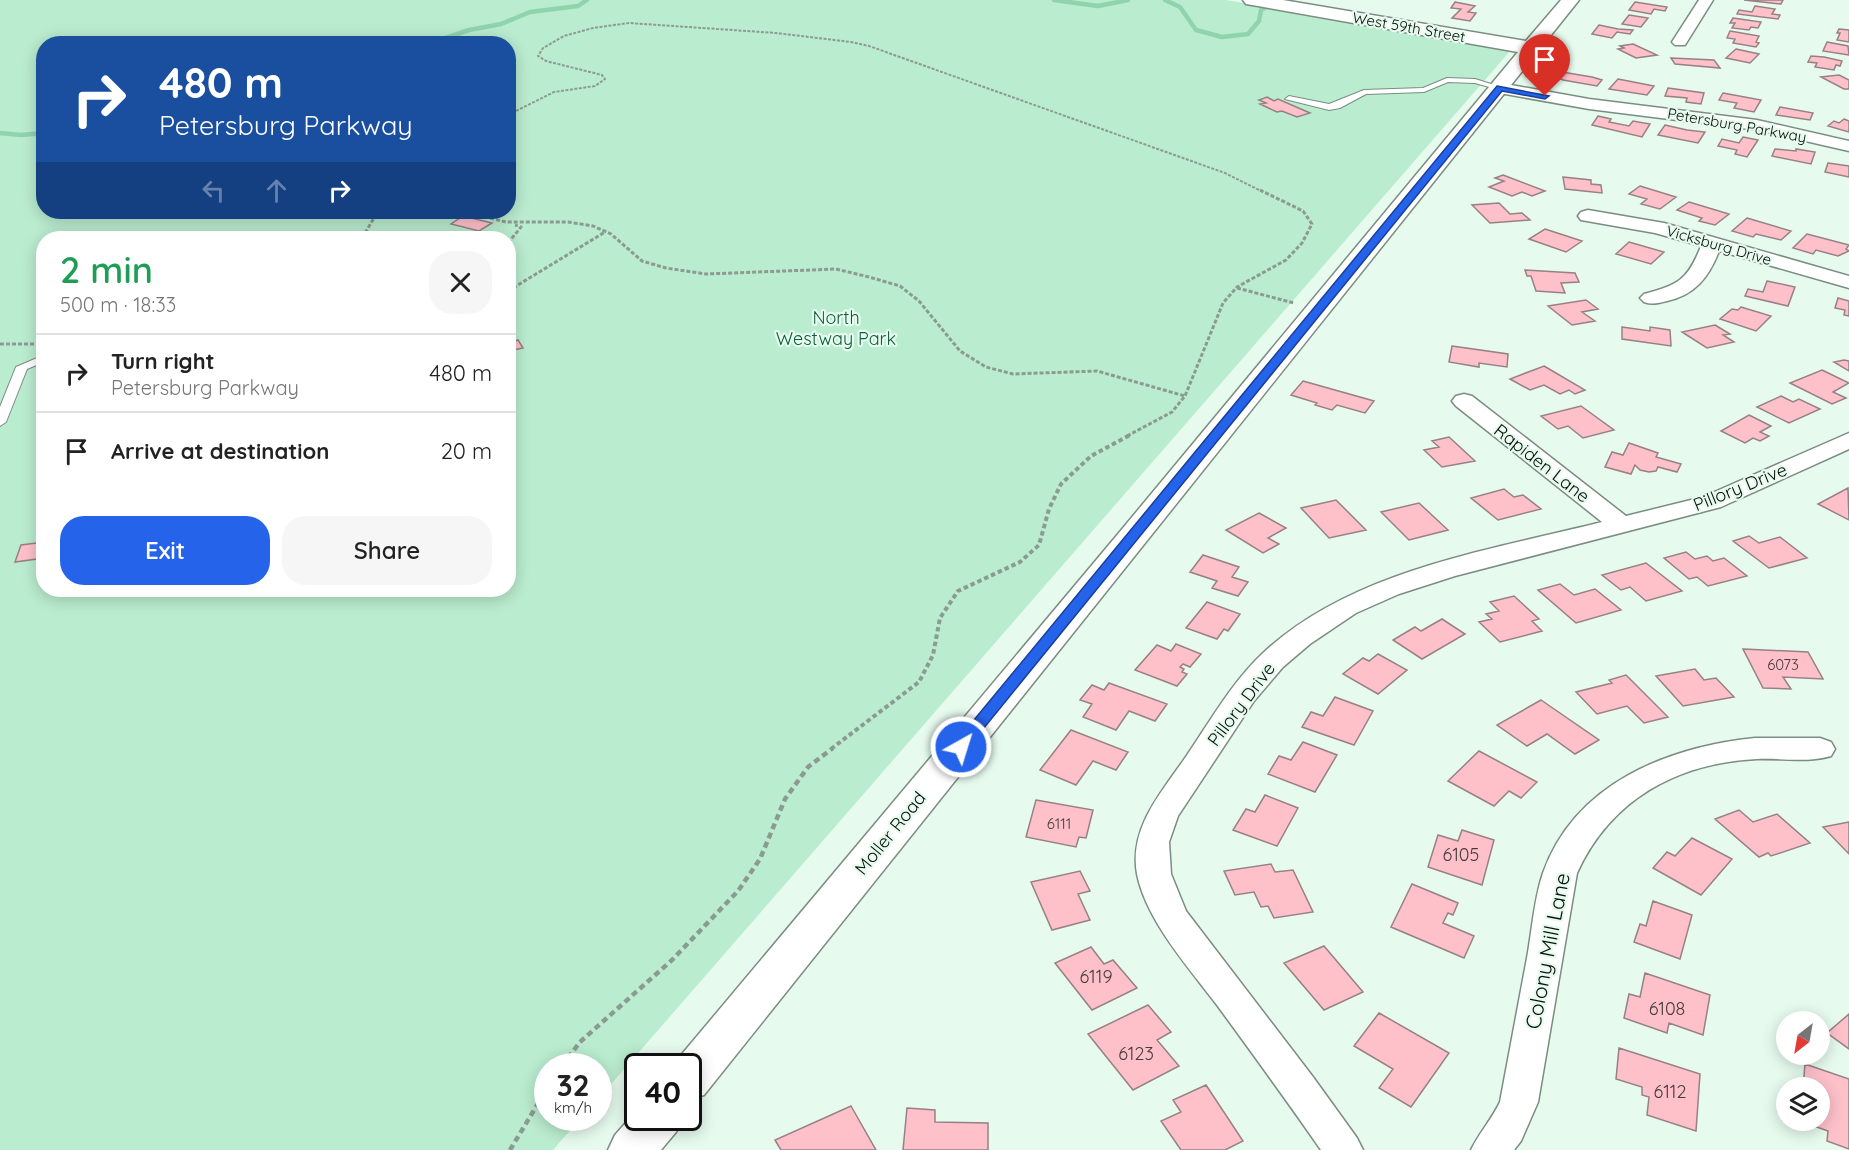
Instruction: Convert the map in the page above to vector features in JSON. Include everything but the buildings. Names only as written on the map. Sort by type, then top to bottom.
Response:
[{"type":"street","name":"West 59th Street","points":[[1252,0],[1532,48]]},
{"type":"street","name":"Moller Road","points":[[702,1064],[1318,309],[1418,190],[1570,0]]},
{"type":"street","points":[[1680,42],[1706,0]]},
{"type":"street","name":"Petersburg Parkway","points":[[1503,84],[1589,104],[1625,106],[1757,125],[1849,146]]},
{"type":"street","name":"Vicksburg Drive","points":[[1588,216],[1653,226],[1849,282]]},
{"type":"street","points":[[1651,298],[1675,292],[1695,280],[1712,243]]},
{"type":"street","name":"Rapiden Lane","points":[[1464,401],[1621,525]]},
{"type":"street","name":"Pillory Drive","points":[[1343,1150],[1300,1088],[1165,906],[1154,874],[1153,842],[1159,823],[1255,680],[1286,649],[1322,622],[1371,595],[1407,580],[1712,502],[1849,440]]},
{"type":"street","name":"Colony Mill Lane","points":[[1491,1150],[1507,1129],[1519,1102],[1560,873],[1577,837],[1595,814],[1618,794],[1644,778],[1695,760],[1755,749],[1820,749]]},
{"type":"street","points":[[632,1150],[648,1131]]},
{"type":"lane","points":[[1289,99],[1329,107],[1338,106],[1364,92],[1424,90],[1447,80],[1503,84]]},
{"type":"lane","points":[[0,422],[22,367],[36,361]]},
{"type":"path","points":[[516,111],[555,92],[595,86],[605,80],[602,75],[546,61],[538,56],[540,50],[548,44],[585,29],[628,23],[819,37],[869,46],[1215,170],[1303,211],[1312,224],[1302,243],[1286,260],[1237,288],[1223,303],[1185,396],[1172,412],[1091,456],[1061,484],[1049,510],[1039,545],[1020,562],[958,591],[940,618],[933,655],[919,682],[808,767],[784,799],[760,859],[738,891],[672,960],[580,1042],[572,1053]]},
{"type":"path","points":[[494,219],[521,227],[516,233]]},
{"type":"path","points":[[506,222],[568,222],[593,226],[606,232],[642,261],[666,268],[706,274],[836,269],[869,277],[900,286],[919,301],[960,351],[986,367],[1013,374],[1097,371],[1185,396]]},
{"type":"path","points":[[516,286],[606,232]]},
{"type":"path","points":[[1237,288],[1318,309]]},
{"type":"path","points":[[0,344],[36,344]]},
{"type":"path","points":[[510,1150],[534,1110]]},
{"type":"green space","name":"North Westway Park","points":[[0,0],[1226,0],[1511,50],[638,1053],[624,1053],[624,1069],[612,1083],[612,1053],[534,1053],[534,1131],[570,1131],[553,1150],[0,1150]]},
{"type":"waterway","points":[[451,36],[501,24],[530,12],[578,6],[587,0]]},
{"type":"waterway","points":[[1054,0],[1098,6],[1128,0]]},
{"type":"waterway","points":[[1165,0],[1180,7],[1196,30],[1222,37],[1248,34],[1259,21],[1261,10],[1281,0]]},
{"type":"waterway","points":[[0,133],[36,134]]},
{"type":"route","points":[[961,747],[1500,88],[1545,96]]}]
